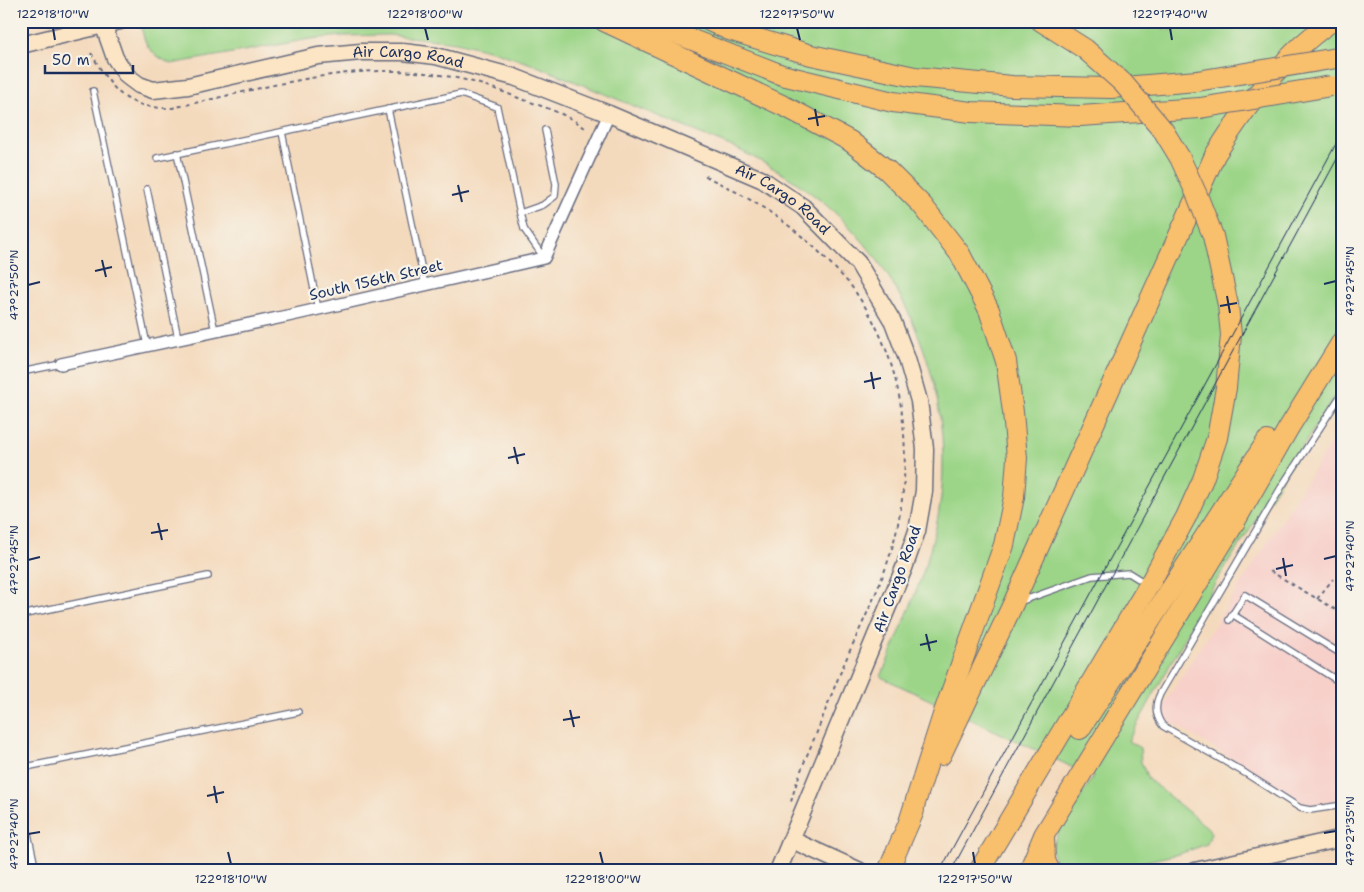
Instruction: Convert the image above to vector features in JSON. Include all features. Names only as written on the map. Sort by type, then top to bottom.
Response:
[{"type":"highway","points":[[604,21],[790,109],[850,141],[887,170],[922,205],[960,254],[989,310],[1006,361],[1012,404],[1017,458],[1014,497],[1004,545],[943,716],[909,822]]},
{"type":"highway","points":[[644,21],[782,75],[893,102],[971,112],[1080,116],[1200,108],[1337,84]]},
{"type":"highway","points":[[710,21],[729,30],[811,55],[915,77],[1012,86],[1101,88],[1197,82],[1343,58]]},
{"type":"highway","points":[[979,871],[1150,586],[1186,517],[1203,479],[1217,438],[1226,388],[1230,335],[1228,305],[1214,236],[1180,158],[1163,130],[1123,83],[1085,49],[1041,21]]},
{"type":"highway","points":[[888,871],[909,822],[1013,604],[1214,155],[1237,120],[1267,83],[1312,35],[1332,21]]},
{"type":"highway","points":[[1008,824],[1038,794],[1343,324]]},
{"type":"highway","points":[[1029,871],[1044,836],[1223,542],[1288,429],[1343,340]]},
{"type":"highway","points":[[1044,836],[1045,861],[1050,871]]},
{"type":"street","points":[[21,45],[103,23],[120,21]]},
{"type":"street","name":"Air Cargo Road","points":[[103,23],[115,58],[127,76],[139,85],[153,90],[188,86],[318,56],[361,52],[403,52],[436,56],[514,77],[608,114],[763,180],[803,208],[858,263],[893,322],[907,359],[919,401],[925,449],[924,491],[917,531],[904,568],[778,871]]},
{"type":"street","points":[[544,258],[608,114]]},
{"type":"street","name":"South 156th Street","points":[[61,364],[544,258]]},
{"type":"street","points":[[1195,871],[1233,867],[1343,838]]},
{"type":"street","points":[[792,840],[860,871]]},
{"type":"lane","points":[[93,92],[147,345]]},
{"type":"lane","points":[[157,158],[461,94],[497,107],[524,230],[544,258]]},
{"type":"lane","points":[[388,109],[425,285]]},
{"type":"lane","points":[[520,213],[543,205],[555,196],[556,184],[545,130]]},
{"type":"lane","points":[[282,132],[318,309]]},
{"type":"lane","points":[[178,153],[215,331]]},
{"type":"lane","points":[[147,189],[178,338]]},
{"type":"lane","points":[[21,372],[61,364]]},
{"type":"lane","points":[[1343,392],[1282,486],[1160,694],[1156,707],[1158,719],[1163,726],[1245,773],[1300,808],[1310,810],[1343,804]]},
{"type":"lane","points":[[1013,604],[1092,576],[1129,573],[1150,586]]},
{"type":"lane","points":[[21,614],[208,576]]},
{"type":"lane","points":[[1343,656],[1245,595],[1230,617],[1343,684]]},
{"type":"lane","points":[[21,768],[298,712]]},
{"type":"lane","points":[[21,801],[36,871]]},
{"type":"path","points":[[91,53],[110,83],[122,96],[137,105],[172,108],[264,86],[322,76],[358,72],[406,71],[446,76],[497,90],[560,114],[585,128]]},
{"type":"path","points":[[705,176],[762,206],[787,224],[811,243],[858,295],[872,320],[886,352],[898,395],[903,432],[906,462],[900,516],[884,574],[794,788],[789,806]]},
{"type":"path","points":[[1270,571],[1343,614]]},
{"type":"path","points":[[1317,599],[1333,579]]},
{"type":"shaded area","points":[[1343,424],[1343,800],[1307,805],[1158,714]]},
{"type":"green space","points":[[140,21],[1143,21],[1169,30],[1211,21],[1343,21],[1343,384],[1217,580],[1128,741],[1140,748],[1141,762],[1148,779],[1208,828],[1211,833],[1207,844],[1179,854],[1101,871],[1066,871],[1054,858],[1052,852],[1053,845],[1062,825],[1093,777],[881,677],[917,589],[934,535],[942,492],[943,448],[938,403],[927,360],[911,318],[890,278],[864,242],[833,211],[810,193],[761,161],[735,148],[537,66],[496,52],[456,42],[389,35],[343,36],[310,39],[171,64],[157,56],[149,48]]},
{"type":"tram line","points":[[940,871],[1343,131]]},
{"type":"tram line","points":[[951,871],[1343,148]]}]
